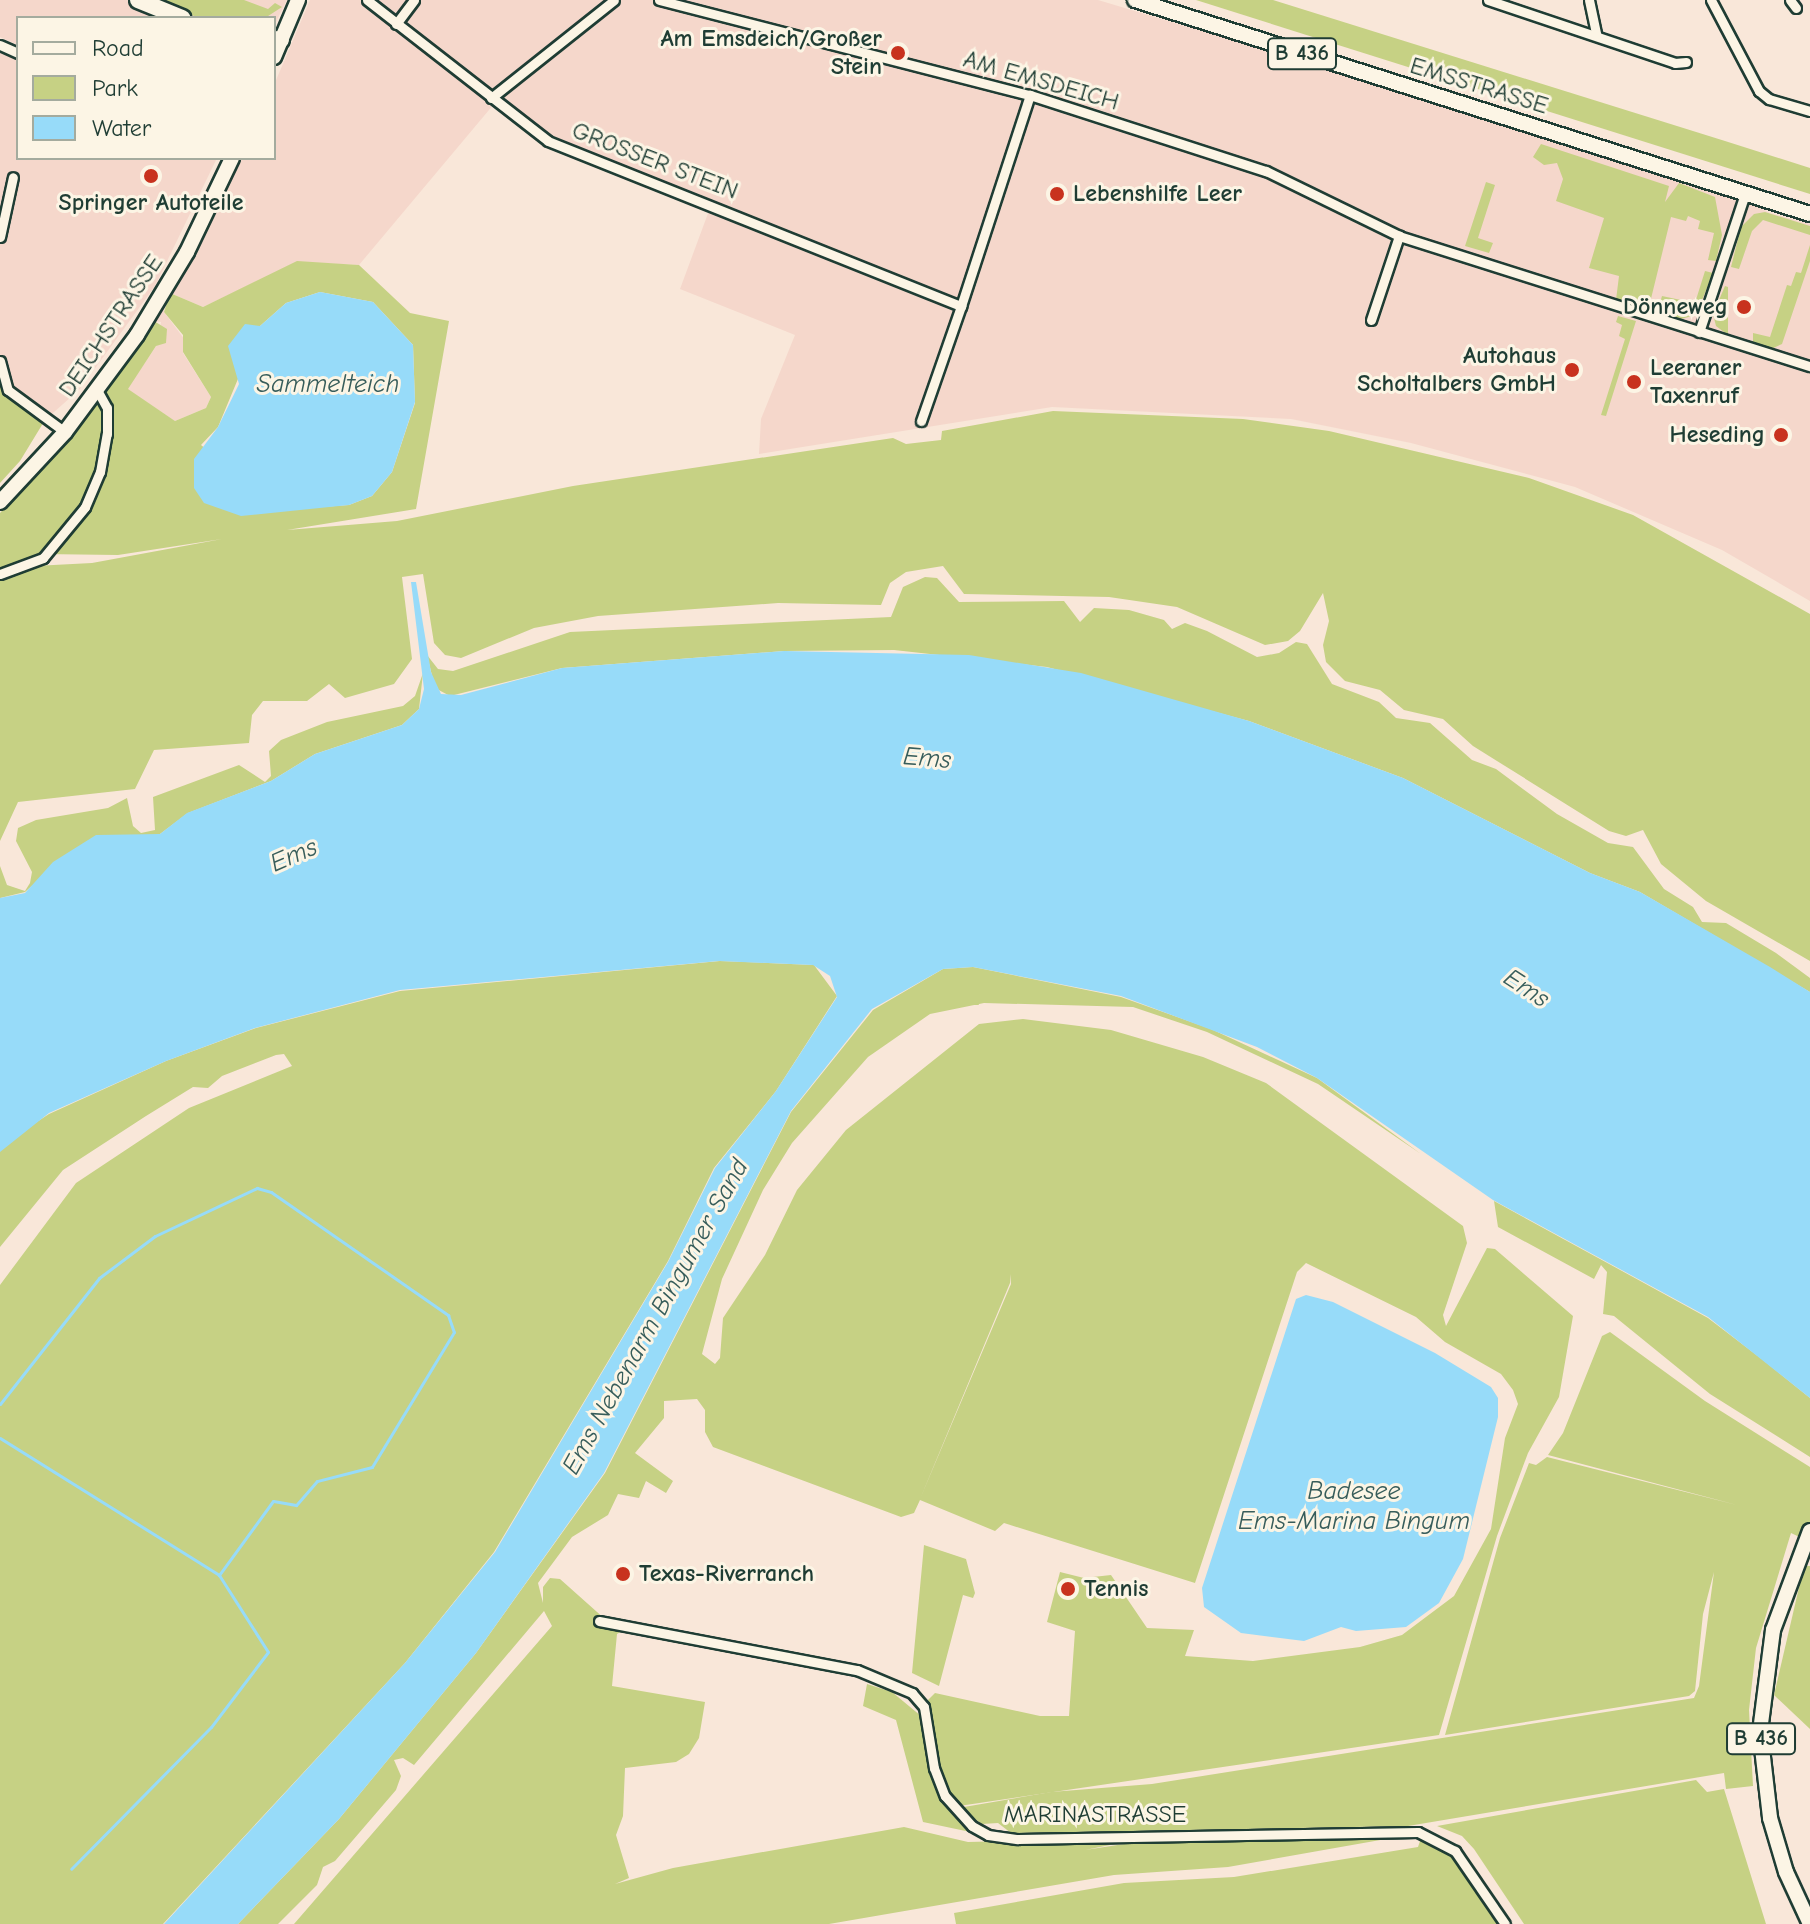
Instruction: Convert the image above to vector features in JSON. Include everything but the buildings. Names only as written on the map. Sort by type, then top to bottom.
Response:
[{"type":"highway","points":[[138,0],[177,16]]},
{"type":"main road","points":[[277,39],[298,0]]},
{"type":"main road","name":"EMSSTRASSE","points":[[1135,0],[1810,214]]},
{"type":"main road","name":"DEICHSTRASSE","points":[[0,502],[65,432],[164,293],[231,160]]},
{"type":"main road","name":"B 436","points":[[1808,1922],[1770,1818],[1760,1731],[1766,1658],[1797,1558],[1810,1531]]},
{"type":"street","name":"GROSSER STEIN","points":[[367,0],[491,98],[568,150],[961,306]]},
{"type":"street","points":[[396,24],[414,0]]},
{"type":"street","points":[[491,98],[614,0]]},
{"type":"street","name":"AM EMSDEICH","points":[[659,0],[1030,95],[1266,171],[1399,236],[1810,366]]},
{"type":"street","points":[[1488,0],[1675,63],[1686,62]]},
{"type":"street","points":[[1589,0],[1596,34]]},
{"type":"street","points":[[1724,0],[1712,2],[1759,91],[1769,99],[1810,111]]},
{"type":"street","points":[[921,421],[1030,95]]},
{"type":"street","points":[[0,237],[13,177]]},
{"type":"street","points":[[1699,332],[1745,194]]},
{"type":"street","points":[[1371,320],[1399,236]]},
{"type":"street","points":[[0,361],[8,390],[65,432]]},
{"type":"street","points":[[0,574],[43,558],[85,507],[100,472],[107,434],[107,408],[97,390]]},
{"type":"street","name":"MARINASTRASSE","points":[[599,1621],[857,1670],[912,1693],[924,1707],[934,1768],[945,1796],[972,1826],[988,1835],[1018,1839],[1418,1832],[1455,1851],[1505,1924]]},
{"type":"shaded area","points":[[0,0],[287,0],[276,22],[276,16],[16,16],[16,44],[0,37]]},
{"type":"shaded area","points":[[310,0],[1098,0],[1713,184],[1770,213],[1810,224],[1810,601],[1722,550],[1575,487],[1411,443],[1291,419],[1052,407],[759,454],[761,419],[795,335],[680,289],[710,208],[547,144],[494,104],[359,265],[297,262],[203,307],[170,293],[240,160],[276,160],[276,80]]},
{"type":"shaded area","points":[[0,51],[16,58],[16,160],[216,160],[155,286],[80,389],[45,420],[6,390],[0,367]]},
{"type":"shaded area","points":[[166,300],[164,312],[185,340],[183,353],[211,397],[206,408],[175,421],[127,389],[157,345],[161,322],[154,321]]},
{"type":"green space","points":[[149,0],[244,0],[268,9],[275,3],[282,7],[268,16],[194,16]]},
{"type":"green space","points":[[1196,0],[1273,0],[1725,141],[1810,168],[1810,194]]},
{"type":"green space","points":[[1541,144],[1669,186],[1665,202],[1679,183],[1715,197],[1722,235],[1716,261],[1708,260],[1714,233],[1698,229],[1700,221],[1688,216],[1686,221],[1671,217],[1648,311],[1616,300],[1619,276],[1589,268],[1604,218],[1556,201],[1563,179],[1557,163],[1544,165],[1533,157]]},
{"type":"green space","points":[[1486,182],[1495,185],[1478,238],[1493,243],[1489,253],[1465,246]]},
{"type":"green space","points":[[1765,212],[1810,226],[1810,235],[1763,220],[1752,231],[1739,269],[1731,267],[1741,227],[1754,214]]},
{"type":"green space","points":[[1810,245],[1810,261],[1782,344],[1771,349],[1753,343],[1753,333],[1770,337],[1787,285],[1791,286],[1796,272],[1801,273]]},
{"type":"green space","points":[[297,261],[359,265],[410,313],[449,321],[416,509],[287,530],[397,521],[573,486],[893,438],[906,444],[941,440],[942,431],[1053,411],[1243,419],[1329,431],[1529,478],[1633,515],[1810,614],[1810,961],[1706,901],[1661,864],[1643,830],[1626,836],[1609,831],[1473,746],[1443,719],[1404,710],[1380,690],[1345,681],[1326,662],[1323,645],[1329,621],[1323,593],[1300,631],[1288,641],[1265,645],[1177,607],[1109,597],[964,594],[943,566],[906,572],[890,583],[881,605],[778,603],[598,616],[534,628],[461,658],[445,655],[434,643],[423,574],[402,577],[412,659],[394,684],[345,698],[329,684],[307,701],[263,701],[252,715],[249,743],[154,750],[135,789],[18,802],[0,841],[0,579],[34,566],[92,563],[222,539],[118,555],[41,554],[0,571],[0,513],[70,436],[154,321],[167,329],[166,343],[156,346],[128,389],[175,421],[206,408],[211,397],[183,352],[183,335],[164,312],[170,293],[203,307]],"holes":[[[320,292],[373,302],[413,345],[415,403],[392,472],[372,496],[349,505],[280,510],[201,445],[218,427],[260,326],[286,303]]]},
{"type":"green space","points":[[1705,271],[1713,273],[1696,315],[1681,319],[1657,313],[1662,296],[1695,303]]},
{"type":"green space","points":[[1725,286],[1728,287],[1728,335],[1716,326],[1713,314]]},
{"type":"green space","points":[[1618,316],[1636,321],[1606,416],[1601,415],[1625,339],[1619,336],[1622,325],[1616,322]]},
{"type":"green space","points":[[0,367],[6,390],[45,420],[20,461],[0,483]]},
{"type":"green space","points":[[925,577],[937,578],[959,602],[1064,601],[1080,622],[1094,608],[1129,610],[1164,620],[1172,629],[1185,623],[1207,631],[1257,657],[1279,653],[1296,642],[1307,644],[1332,684],[1379,702],[1396,718],[1430,723],[1472,760],[1496,769],[1557,814],[1608,843],[1633,847],[1664,889],[1693,907],[1702,922],[1726,923],[1776,953],[1810,978],[1810,992],[1640,892],[1590,873],[1403,778],[1249,721],[1047,667],[894,650],[784,651],[562,668],[450,696],[435,688],[427,655],[438,669],[453,671],[570,632],[891,617],[903,587]]},
{"type":"green space","points":[[423,673],[419,709],[402,725],[315,754],[271,781],[188,813],[160,834],[35,883],[25,892],[0,898],[0,866],[7,885],[25,891],[30,883],[32,872],[16,841],[18,828],[36,820],[108,808],[127,798],[133,826],[141,833],[155,830],[153,797],[239,765],[265,782],[271,776],[269,751],[281,740],[327,722],[403,706],[415,696]]},
{"type":"green space","points":[[720,961],[814,965],[837,996],[776,1091],[714,1168],[668,1261],[494,1552],[405,1663],[163,1924],[0,1924],[0,1285],[76,1183],[189,1108],[292,1066],[284,1054],[276,1055],[222,1076],[208,1088],[193,1087],[146,1116],[63,1170],[0,1247],[0,1146],[49,1114],[166,1061],[256,1028],[400,991]]},
{"type":"green space","points":[[973,967],[1121,997],[1211,1029],[1317,1078],[1421,1154],[1318,1084],[1207,1032],[1133,1007],[984,1003],[930,1014],[868,1057],[792,1143],[763,1190],[722,1279],[702,1354],[715,1364],[720,1358],[723,1318],[765,1255],[797,1190],[846,1130],[979,1024],[1023,1019],[1111,1030],[1203,1057],[1266,1083],[1463,1226],[1467,1243],[1443,1315],[1446,1326],[1487,1248],[1495,1249],[1573,1316],[1559,1397],[1528,1453],[1497,1536],[1439,1735],[959,1806],[947,1793],[937,1763],[927,1701],[935,1693],[1040,1716],[1069,1716],[1075,1631],[1047,1622],[1060,1572],[1084,1578],[1111,1575],[1147,1628],[1194,1630],[1185,1656],[1253,1661],[1360,1647],[1402,1635],[1454,1596],[1491,1529],[1505,1438],[1518,1404],[1513,1390],[1501,1374],[1445,1342],[1416,1317],[1306,1263],[1297,1272],[1195,1583],[1004,1523],[995,1531],[920,1500],[914,1513],[901,1517],[713,1447],[705,1432],[705,1410],[697,1399],[664,1401],[664,1418],[635,1453],[673,1481],[666,1493],[646,1481],[639,1498],[618,1494],[608,1515],[572,1537],[538,1583],[543,1603],[543,1587],[550,1578],[560,1579],[606,1620],[606,1627],[624,1630],[617,1634],[612,1686],[705,1702],[699,1738],[689,1754],[676,1762],[625,1768],[623,1816],[616,1835],[629,1878],[615,1884],[673,1868],[904,1827],[968,1842],[1145,1838],[1085,1850],[1150,1840],[1386,1839],[1228,1867],[1114,1875],[829,1924],[294,1924],[552,1626],[544,1611],[414,1765],[403,1758],[394,1760],[401,1776],[396,1790],[335,1861],[323,1867],[317,1885],[278,1924],[238,1924],[339,1819],[476,1653],[605,1473],[791,1112],[873,1010],[943,969]],"holes":[[[1010,1274],[1011,1284],[920,1499],[1010,1283]]]},
{"type":"green space","points":[[1494,1201],[1708,1318],[1810,1398],[1810,1457],[1710,1394],[1614,1316],[1603,1314],[1607,1272],[1601,1265],[1594,1279],[1498,1227]]},
{"type":"green space","points":[[1610,1332],[1705,1401],[1810,1467],[1810,1542],[1791,1533],[1756,1648],[1749,1710],[1753,1786],[1726,1789],[1724,1773],[1408,1826],[1011,1833],[998,1823],[982,1824],[965,1812],[964,1807],[1051,1792],[1152,1784],[1694,1698],[1699,1686],[1714,1572],[1703,1614],[1695,1691],[1689,1696],[1445,1735],[1500,1538],[1529,1463],[1536,1465],[1547,1457],[1737,1505],[1548,1455],[1563,1433],[1602,1336]]},
{"type":"green space","points":[[924,1545],[966,1559],[975,1593],[973,1598],[963,1595],[939,1686],[912,1673]]},
{"type":"green space","points":[[1804,1566],[1810,1566],[1810,1729],[1774,1695]]},
{"type":"green space","points":[[867,1684],[892,1692],[921,1716],[928,1762],[942,1800],[975,1833],[923,1822],[896,1720],[863,1706]]},
{"type":"green space","points":[[1696,1780],[1707,1792],[1724,1789],[1766,1924],[1524,1924],[1474,1849],[1462,1836],[1437,1826]]},
{"type":"green space","points":[[1421,1838],[1451,1853],[1498,1924],[956,1924],[954,1913],[1124,1883],[1234,1877],[1418,1847]]},
{"type":"water","name":"Sammelteich","points":[[320,292],[373,302],[413,345],[415,402],[392,472],[372,496],[349,505],[241,516],[204,503],[194,488],[194,459],[218,427],[239,384],[228,346],[245,324],[260,326],[286,303]]},
{"type":"water","points":[[411,582],[416,582],[431,672],[441,694],[461,695],[562,668],[784,651],[969,655],[1081,673],[1249,721],[1403,778],[1590,873],[1640,892],[1770,967],[1810,992],[1810,1398],[1708,1317],[1493,1200],[1317,1078],[1257,1047],[1121,996],[973,967],[943,969],[872,1009],[791,1111],[604,1473],[476,1653],[339,1819],[238,1924],[164,1924],[405,1663],[495,1552],[668,1262],[715,1168],[776,1091],[837,997],[830,976],[813,965],[719,961],[400,990],[255,1028],[166,1061],[49,1113],[0,1152],[0,898],[25,893],[53,862],[96,835],[160,834],[187,813],[271,781],[315,754],[402,725],[419,709],[424,689]]},
{"type":"water","name":"Badesee Ems-Marina Bingum","points":[[1306,1295],[1333,1302],[1435,1353],[1491,1387],[1498,1398],[1498,1417],[1463,1559],[1439,1603],[1406,1627],[1356,1631],[1341,1627],[1304,1641],[1241,1633],[1204,1607],[1202,1588],[1296,1299]]},
{"type":"waterway","points":[[0,1404],[99,1278],[155,1236],[257,1188],[271,1192],[448,1315],[454,1332],[372,1467],[317,1481],[296,1505],[273,1501],[219,1575]]},
{"type":"waterway","points":[[0,1438],[219,1575],[268,1652],[211,1727],[71,1869]]},
{"type":"place","name":"Am Emsdeich/Großer Stein","points":[[898,53]]},
{"type":"place","name":"Springer Autoteile","points":[[151,176]]},
{"type":"place","name":"Lebenshilfe Leer","points":[[1057,194]]},
{"type":"place","name":"Dönneweg","points":[[1744,307]]},
{"type":"place","name":"Autohaus Scholtalbers GmbH","points":[[1572,370]]},
{"type":"place","name":"Leeraner Taxenruf","points":[[1634,382]]},
{"type":"place","name":"Heseding","points":[[1781,435]]},
{"type":"place","name":"Texas-Riverranch","points":[[623,1574]]},
{"type":"place","name":"Tennis","points":[[1068,1589]]},
{"type":"water label","name":"Ems","points":[[927,759]]},
{"type":"water label","name":"Ems","points":[[294,856]]},
{"type":"water label","name":"Ems","points":[[1526,989]]},
{"type":"water label","name":"Ems Nebenarm Bingumer Sand","points":[[656,1317]]}]
